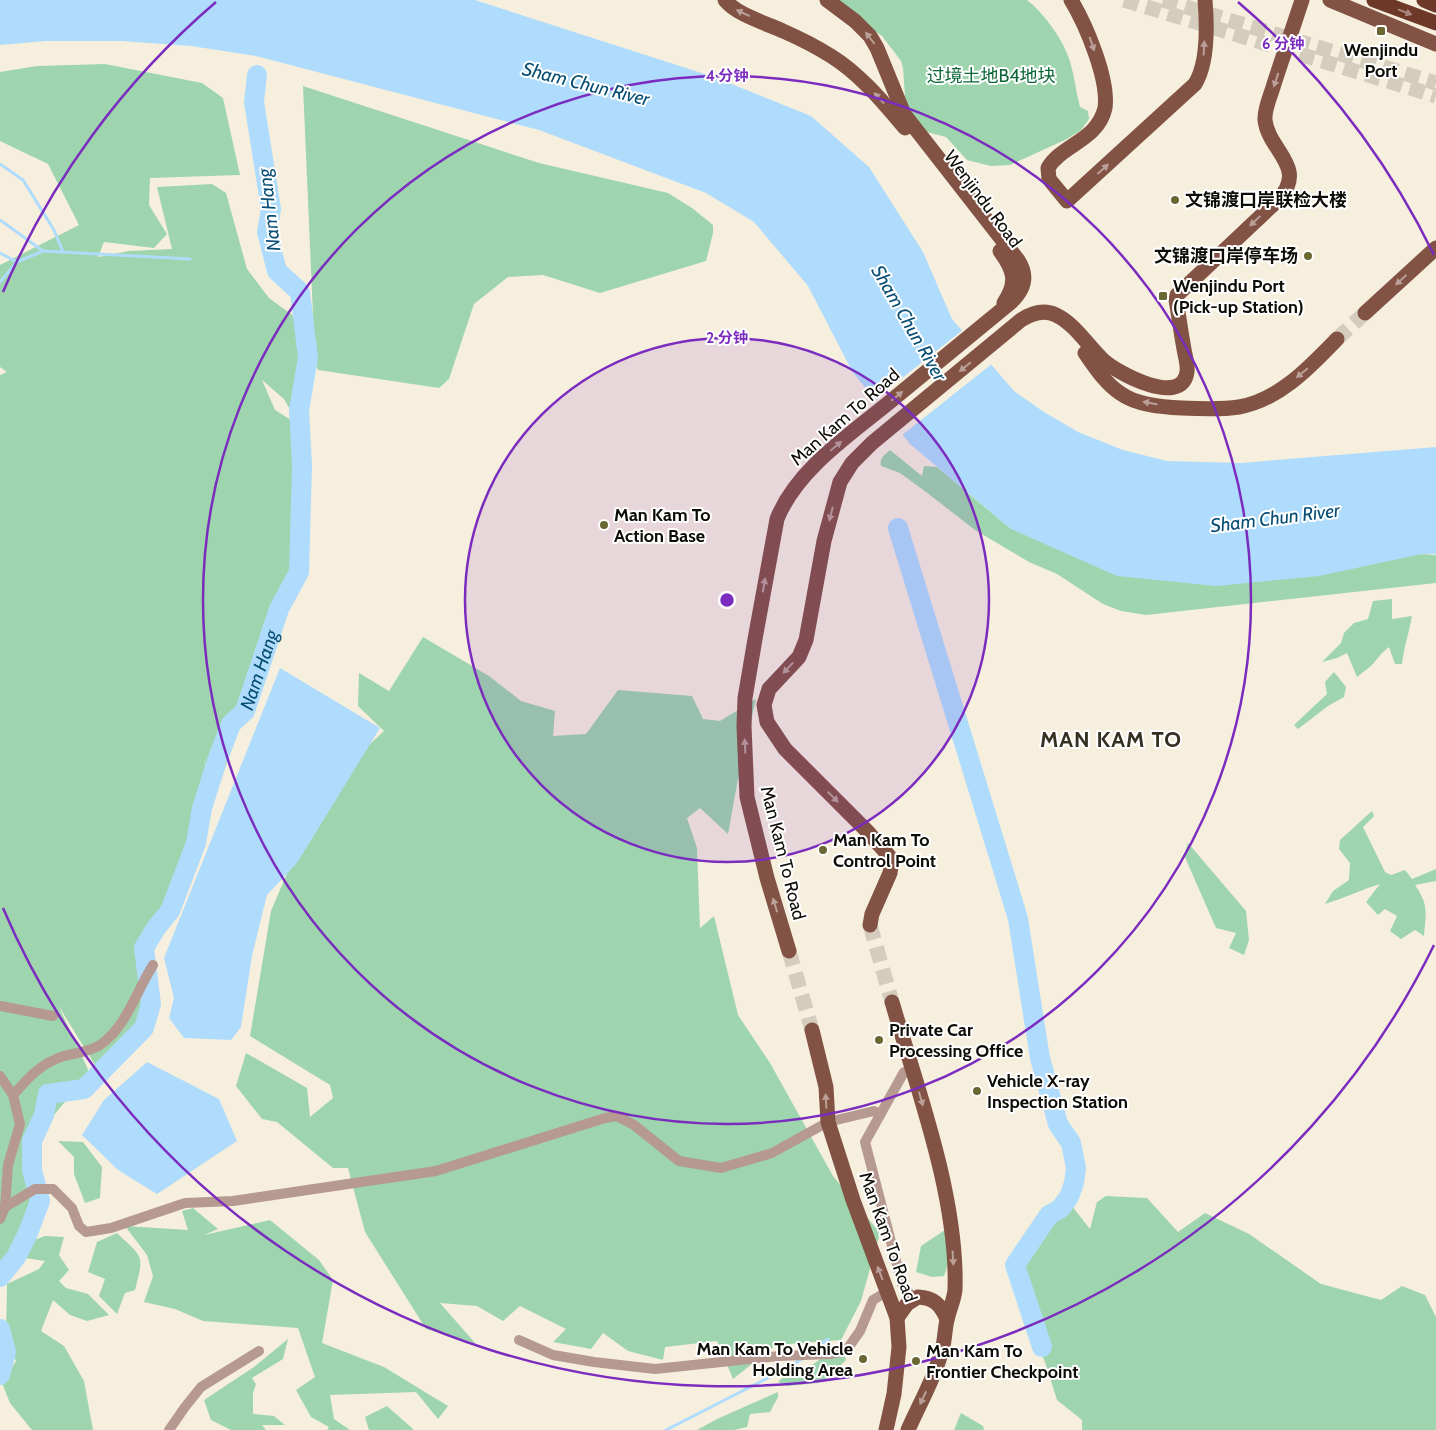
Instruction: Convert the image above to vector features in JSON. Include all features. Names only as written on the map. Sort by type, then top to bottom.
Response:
[{"type":"highway","points":[[1374,0],[1436,23]]},
{"type":"highway","points":[[1424,0],[1436,5]]},
{"type":"main road","name":"Wenjindu Road","points":[[726,0],[737,10],[797,37],[832,56],[858,77],[894,115],[1010,266],[1013,282],[1010,294],[989,321]]},
{"type":"main road","name":"Wenjindu Road","points":[[827,0],[855,21],[870,36],[877,48],[904,114],[1022,266],[1025,280],[1022,290],[989,321]]},
{"type":"main road","points":[[1071,0],[1086,26],[1092,42],[1105,101],[1103,114],[1098,125],[1056,158],[1048,168],[1049,179],[1067,202],[1195,84],[1199,77],[1204,57],[1205,0]]},
{"type":"main road","points":[[870,926],[872,914],[890,873],[889,856],[867,831],[785,750],[768,722],[764,706],[769,689],[799,657],[806,640],[824,541],[840,482],[852,463],[872,443],[1028,315],[1048,312],[1064,320],[1102,359],[1126,377],[1162,388],[1182,382],[1187,372],[1187,366],[1176,300],[1177,295],[1279,199],[1288,184],[1289,170],[1287,163],[1269,136],[1265,115],[1302,0]]},
{"type":"main road","points":[[1330,0],[1436,44]]},
{"type":"main road","points":[[1365,313],[1436,248]]},
{"type":"main road","name":"Man Kam To Road","points":[[789,951],[767,878],[747,797],[744,726],[745,698],[777,520],[782,505],[802,478],[859,428],[989,321]]},
{"type":"main road","points":[[1002,337],[1017,327],[1030,322],[1044,321],[1053,323],[1072,338],[1108,382],[1122,395],[1136,401],[1172,407],[1214,409],[1241,407],[1263,399],[1304,372],[1337,339]]},
{"type":"main road","points":[[892,1002],[941,1174],[952,1231],[955,1292],[947,1318],[943,1347],[932,1377],[908,1430]]},
{"type":"main road","name":"Man Kam To Road","points":[[812,1030],[826,1088],[828,1122],[853,1200],[897,1318],[900,1347],[894,1394],[886,1430]]},
{"type":"main road","points":[[897,1318],[907,1304],[918,1297],[930,1298],[940,1305],[947,1318]]},
{"type":"street","points":[[13,1095],[30,1075],[48,1062],[99,1046],[114,1032],[125,1018],[152,965]]},
{"type":"street","points":[[0,1006],[53,1016]]},
{"type":"street","points":[[904,1072],[866,1142],[902,1284],[914,1299]]},
{"type":"street","points":[[0,1076],[13,1095],[20,1124],[8,1165],[5,1207],[0,1219]]},
{"type":"street","points":[[5,1207],[35,1189],[53,1189],[72,1208],[79,1226],[86,1232],[111,1228],[185,1203],[233,1201],[436,1171],[605,1118],[618,1116],[634,1125],[679,1161],[721,1168],[772,1153],[828,1122],[874,1111],[880,1115]]},
{"type":"street","points":[[519,1340],[553,1354],[594,1362],[655,1369],[779,1356],[830,1354],[841,1352],[848,1348],[860,1331],[873,1300],[883,1294],[889,1296]]},
{"type":"street","points":[[169,1430],[202,1387],[259,1351]]},
{"type":"green space","name":"过境土地B4地块","points":[[837,0],[1027,0],[1047,20],[1064,47],[1071,65],[1080,107],[1088,111],[1089,119],[1081,130],[1067,139],[1010,165],[991,166],[967,160],[946,137],[923,131],[906,110],[901,61],[882,36],[848,11]]},
{"type":"green space","points":[[105,64],[202,83],[223,98],[240,175],[150,178],[149,205],[167,234],[154,248],[104,242],[98,257],[129,251],[172,249],[157,187],[212,184],[226,193],[247,269],[269,298],[295,317],[305,413],[294,416],[284,399],[262,380],[275,410],[299,425],[299,572],[284,601],[245,711],[231,725],[211,780],[204,759],[209,785],[189,861],[144,948],[151,1004],[147,1018],[100,1073],[58,1005],[93,1080],[75,1090],[32,1141],[30,1220],[0,1270],[0,375],[7,372],[0,367],[0,265],[79,225],[48,164],[0,141],[0,72],[37,66]]},
{"type":"green space","points":[[303,86],[539,163],[668,193],[692,208],[713,225],[713,233],[706,261],[600,293],[543,275],[508,277],[474,304],[449,379],[439,388],[318,370],[315,361]]},
{"type":"green space","points":[[890,450],[922,476],[924,466],[937,467],[1011,529],[1436,555],[1436,583],[1146,615],[1121,611],[1103,604],[1057,574],[1029,562],[975,530],[900,473],[881,466],[884,455]]},
{"type":"green space","points":[[1392,599],[1392,619],[1412,616],[1402,664],[1395,664],[1389,647],[1371,666],[1357,677],[1347,653],[1322,662],[1341,643],[1344,633],[1354,623],[1368,619],[1373,601]]},
{"type":"green space","points":[[423,637],[489,676],[521,701],[555,711],[553,736],[586,734],[618,690],[692,696],[703,719],[720,721],[756,699],[728,834],[700,808],[687,818],[697,848],[700,928],[714,916],[738,1015],[770,1063],[833,1176],[880,1233],[861,1301],[841,1340],[776,1345],[733,1379],[717,1341],[665,1347],[663,1360],[628,1351],[603,1333],[591,1349],[553,1342],[566,1329],[520,1306],[503,1321],[477,1306],[440,1303],[476,1344],[426,1329],[365,1232],[348,1168],[333,1168],[277,1122],[262,1119],[236,1086],[246,1053],[307,1088],[310,1117],[333,1098],[330,1085],[250,1036],[271,911],[297,850],[354,759],[384,731],[358,706],[359,673],[389,691]]},
{"type":"green space","points":[[1334,672],[1346,687],[1344,697],[1328,706],[1298,729],[1294,725],[1327,694],[1325,682]]},
{"type":"green space","points":[[1372,811],[1374,816],[1363,827],[1385,872],[1391,875],[1405,870],[1412,879],[1436,869],[1436,881],[1415,885],[1423,898],[1426,909],[1424,936],[1415,930],[1401,939],[1390,931],[1397,916],[1385,909],[1378,915],[1366,902],[1380,884],[1325,904],[1333,891],[1349,880],[1350,863],[1339,849],[1340,840]]},
{"type":"green space","points":[[1188,843],[1246,911],[1249,940],[1244,955],[1229,948],[1236,933],[1216,928],[1184,855]]},
{"type":"green space","points":[[58,1141],[83,1142],[102,1167],[100,1198],[85,1203],[74,1174],[74,1157]]},
{"type":"green space","points":[[1106,1196],[1147,1198],[1178,1232],[1205,1213],[1249,1234],[1321,1284],[1381,1300],[1402,1286],[1425,1295],[1436,1317],[1436,1430],[1082,1430],[1082,1420],[1057,1400],[1045,1362],[1023,1317],[1022,1294],[1012,1282],[1009,1268],[1043,1218],[1068,1201],[1090,1229],[1097,1202]]},
{"type":"green space","points":[[193,1208],[218,1229],[204,1235],[270,1220],[319,1260],[333,1280],[322,1343],[384,1367],[448,1406],[438,1419],[416,1392],[330,1395],[334,1419],[350,1430],[327,1430],[329,1427],[311,1417],[296,1390],[315,1377],[298,1328],[203,1321],[175,1309],[144,1302],[153,1276],[147,1255],[125,1226],[188,1230],[182,1211]]},
{"type":"green space","points":[[945,1230],[948,1253],[944,1276],[932,1277],[916,1272],[921,1246]]},
{"type":"green space","points":[[117,1233],[137,1253],[140,1258],[140,1270],[135,1290],[125,1293],[117,1314],[99,1296],[105,1279],[88,1272],[97,1242]]},
{"type":"green space","points":[[45,1236],[64,1237],[59,1255],[69,1270],[59,1281],[66,1288],[88,1294],[109,1315],[87,1321],[70,1315],[53,1300],[41,1331],[64,1346],[84,1381],[93,1430],[32,1430],[10,1403],[2,1383],[16,1361],[6,1340],[7,1284],[39,1269],[45,1261],[25,1258],[29,1242]]},
{"type":"green space","points":[[288,1339],[283,1359],[252,1378],[256,1384],[253,1393],[253,1414],[274,1416],[285,1425],[262,1425],[266,1430],[231,1430],[211,1420],[204,1400],[254,1367]]},
{"type":"green space","points":[[841,1345],[846,1360],[828,1378],[818,1383],[787,1386],[778,1382],[788,1373],[809,1367]]},
{"type":"green space","points":[[778,1392],[778,1397],[770,1412],[750,1414],[747,1427],[734,1430],[697,1430],[717,1419]]},
{"type":"green space","points":[[387,1406],[413,1430],[369,1430],[365,1417]]},
{"type":"green space","points":[[961,1413],[983,1426],[984,1430],[954,1430]]},
{"type":"water","name":"Sham Chun River","points":[[0,0],[475,0],[714,77],[811,116],[869,167],[923,252],[952,319],[1014,391],[1044,412],[1078,432],[1123,450],[1167,461],[1241,463],[1436,447],[1436,554],[1422,554],[1319,576],[1216,586],[1117,576],[1011,529],[910,444],[852,371],[808,286],[754,222],[706,193],[539,130],[256,56],[191,46],[121,41],[46,41],[0,45]]},
{"type":"water","points":[[280,668],[380,728],[297,863],[267,895],[252,956],[241,1027],[231,1040],[184,1038],[169,1018],[174,998],[164,958]]},
{"type":"water","points":[[147,1062],[219,1099],[237,1141],[157,1194],[118,1170],[82,1135],[104,1100]]},
{"type":"pier","points":[[964,329],[993,363],[901,436],[873,401]]},
{"type":"waterway","name":"Nam Hang","points":[[0,1277],[16,1257],[28,1233],[40,1201],[32,1170],[32,1141],[44,1115],[48,1094],[84,1089],[144,1028],[151,1004],[144,948],[156,928],[170,911],[196,843],[202,808],[231,724],[245,711],[279,609],[299,572],[302,465],[299,410],[308,358],[300,292],[277,271],[267,232],[271,209],[254,102],[257,75]]},
{"type":"waterway","points":[[0,164],[23,180],[54,230],[63,252]]},
{"type":"waterway","points":[[0,220],[43,251]]},
{"type":"waterway","points":[[0,282],[17,262],[43,251],[190,259]]},
{"type":"waterway","points":[[0,253],[17,262]]},
{"type":"waterway","points":[[898,528],[1018,919],[1040,1058],[1058,1124],[1071,1143],[1076,1168],[1074,1183],[1069,1197],[1060,1209],[1049,1215],[1015,1265],[1042,1347]]},
{"type":"waterway","name":"Nam Hang","points":[[0,1329],[6,1352],[0,1375]]},
{"type":"waterway","points":[[812,1351],[828,1339]]},
{"type":"waterway","points":[[666,1430],[803,1358]]},
{"type":"tunnel","points":[[1124,0],[1436,96]]},
{"type":"tunnel","points":[[1163,0],[1436,83]]},
{"type":"tunnel","points":[[1337,339],[1365,313]]},
{"type":"tunnel","points":[[870,925],[892,1002]]},
{"type":"tunnel","points":[[789,951],[812,1030]]},
{"type":"place","name":"Wenjindu Port","points":[[1381,31]]},
{"type":"place","name":"文锦渡口岸联检大楼","points":[[1175,200]]},
{"type":"place","name":"文锦渡口岸停车场","points":[[1308,256]]},
{"type":"place","name":"Wenjindu Port (Pick-up Station)","points":[[1163,296]]},
{"type":"place","name":"Man Kam To Action Base","points":[[604,525]]},
{"type":"place","name":"Man Kam To Control Point","points":[[823,850]]},
{"type":"place","name":"Private Car Processing Office","points":[[879,1040]]},
{"type":"place","name":"Vehicle X-ray Inspection Station","points":[[977,1091]]},
{"type":"place","name":"Man Kam To Vehicle Holding Area","points":[[863,1359]]},
{"type":"place","name":"Man Kam To Frontier Checkpoint","points":[[916,1361]]},
{"type":"district","name":"MAN KAM TO","points":[[1111,739]]}]
